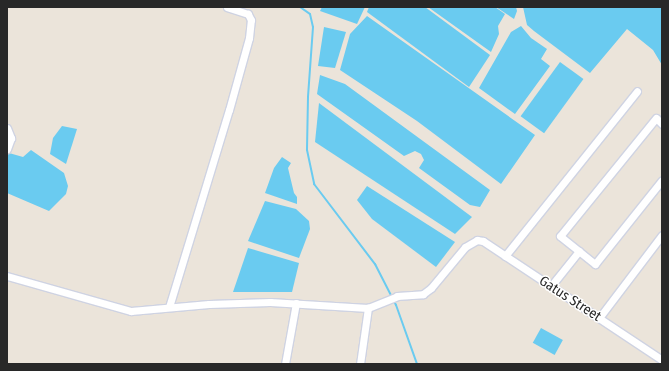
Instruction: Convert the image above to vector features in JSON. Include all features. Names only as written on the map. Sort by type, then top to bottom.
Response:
[{"type":"street","points":[[169,307],[229,110],[249,38],[251,20],[248,14],[227,7]]},
{"type":"street","points":[[505,256],[637,91]]},
{"type":"street","points":[[662,124],[656,118],[560,236],[595,264],[662,180]]},
{"type":"street","points":[[7,128],[11,138],[7,149]]},
{"type":"street","points":[[599,318],[662,235]]},
{"type":"street","name":"Gatus Street","points":[[368,308],[397,296],[422,294],[427,291],[465,247],[478,240],[483,241],[662,360]]},
{"type":"street","points":[[552,286],[579,251]]},
{"type":"street","points":[[7,276],[131,311],[169,307],[270,302],[368,308],[360,364]]},
{"type":"street","points":[[285,364],[296,304]]},
{"type":"water","points":[[322,7],[365,7],[357,24],[320,11]]},
{"type":"water","points":[[369,7],[425,7],[490,55],[469,87],[367,12]]},
{"type":"water","points":[[428,7],[495,7],[505,14],[498,26],[499,34],[491,52]]},
{"type":"water","points":[[496,7],[516,7],[517,11],[514,19]]},
{"type":"water","points":[[523,7],[662,7],[662,65],[653,50],[627,29],[590,73],[527,25]]},
{"type":"water","points":[[367,16],[535,135],[501,184],[417,121],[340,70],[350,34]]},
{"type":"water","points":[[521,26],[531,38],[547,49],[541,59],[550,66],[515,114],[479,88],[511,32]]},
{"type":"water","points":[[324,27],[346,32],[335,68],[318,66]]},
{"type":"water","points":[[560,62],[583,79],[544,133],[521,116]]},
{"type":"water","points":[[320,75],[345,84],[490,190],[480,207],[470,205],[419,168],[424,160],[421,154],[415,151],[404,156],[317,94]]},
{"type":"water","points":[[319,103],[472,217],[455,234],[315,142]]},
{"type":"water","points":[[62,126],[77,129],[66,164],[50,154],[53,138]]},
{"type":"water","points":[[31,150],[64,173],[68,186],[66,194],[49,211],[7,193],[7,155],[9,153],[23,157]]},
{"type":"water","points":[[282,157],[291,163],[288,168],[294,193],[297,197],[297,204],[265,193],[274,168]]},
{"type":"water","points":[[367,186],[455,242],[436,267],[372,219],[357,200]]},
{"type":"water","points":[[265,201],[296,209],[309,221],[310,229],[299,258],[248,241]]},
{"type":"water","points":[[248,248],[299,263],[292,292],[233,292]]},
{"type":"water","points":[[541,328],[563,340],[555,355],[533,343]]},
{"type":"waterway","points":[[300,7],[310,14],[313,27],[308,97],[307,150],[314,184],[375,264],[396,305],[417,364]]}]
